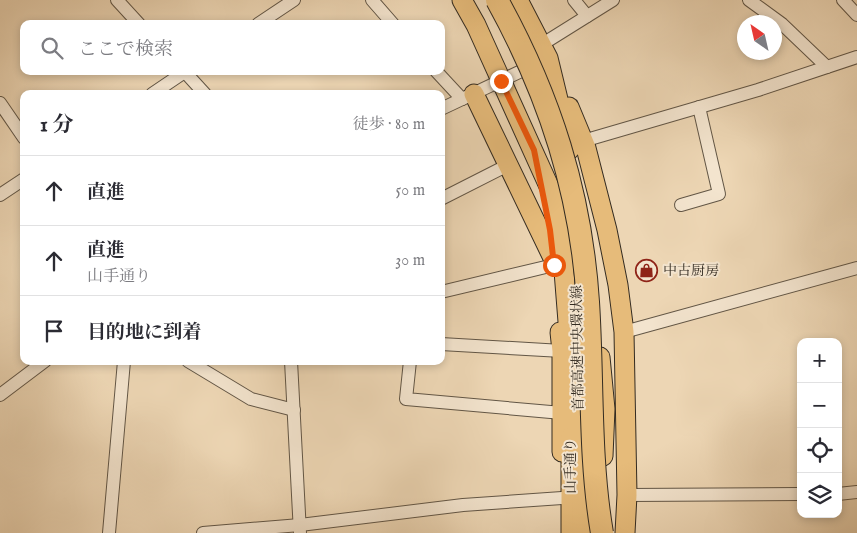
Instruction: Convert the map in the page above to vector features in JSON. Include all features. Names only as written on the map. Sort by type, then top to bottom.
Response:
[{"type":"highway","name":"首都高速中央環状線","points":[[489,0],[527,75],[540,106],[564,179],[576,227],[579,318],[578,533]]},
{"type":"highway","name":"首都高速中央環状線","points":[[497,0],[533,72],[546,104],[569,177],[576,227],[583,310],[584,533]]},
{"type":"highway","points":[[576,227],[583,298],[591,497],[596,533]]},
{"type":"highway","points":[[576,227],[588,300],[596,488],[602,533]]},
{"type":"main road","name":"山手通り","points":[[462,0],[476,25],[534,150],[552,193],[561,233],[570,348],[571,533]]},
{"type":"main road","points":[[518,0],[544,51],[583,141],[607,230],[618,285],[624,332],[627,495],[625,533]]},
{"type":"main road","points":[[544,51],[581,195],[595,298],[605,409],[602,533]]},
{"type":"main road","points":[[468,97],[508,165],[554,262]]},
{"type":"main road","points":[[534,150],[550,230],[562,351],[562,533]]},
{"type":"street","points":[[117,0],[135,20]]},
{"type":"street","points":[[264,20],[294,0]]},
{"type":"street","points":[[372,0],[390,20]]},
{"type":"street","points":[[574,0],[588,16]]},
{"type":"street","points":[[445,107],[501,81],[544,51],[588,16],[613,0]]},
{"type":"street","points":[[749,0],[782,24],[827,67]]},
{"type":"street","points":[[843,0],[857,15]]},
{"type":"street","points":[[583,141],[758,90],[857,57]]},
{"type":"street","points":[[158,90],[180,75]]},
{"type":"street","points":[[188,75],[201,90]]},
{"type":"street","points":[[441,75],[468,97]]},
{"type":"street","points":[[0,103],[20,132]]},
{"type":"street","points":[[681,205],[719,194],[699,107]]},
{"type":"street","points":[[445,197],[508,165]]},
{"type":"street","points":[[0,195],[20,182]]},
{"type":"street","points":[[445,291],[554,262]]},
{"type":"street","points":[[624,332],[857,268]]},
{"type":"street","points":[[445,344],[562,351]]},
{"type":"street","points":[[0,395],[40,365]]},
{"type":"street","points":[[109,533],[124,365]]},
{"type":"street","points":[[195,365],[251,399],[294,410]]},
{"type":"street","points":[[291,365],[300,529]]},
{"type":"street","points":[[410,365],[406,399],[562,412]]},
{"type":"street","points":[[842,494],[857,492]]},
{"type":"street","points":[[627,495],[797,494]]},
{"type":"street","points":[[203,533],[300,529],[463,506],[562,498]]},
{"type":"place","name":"中古厨房","points":[[647,271]]},
{"type":"route","points":[[501,81],[534,150],[550,230],[554,265]]}]
